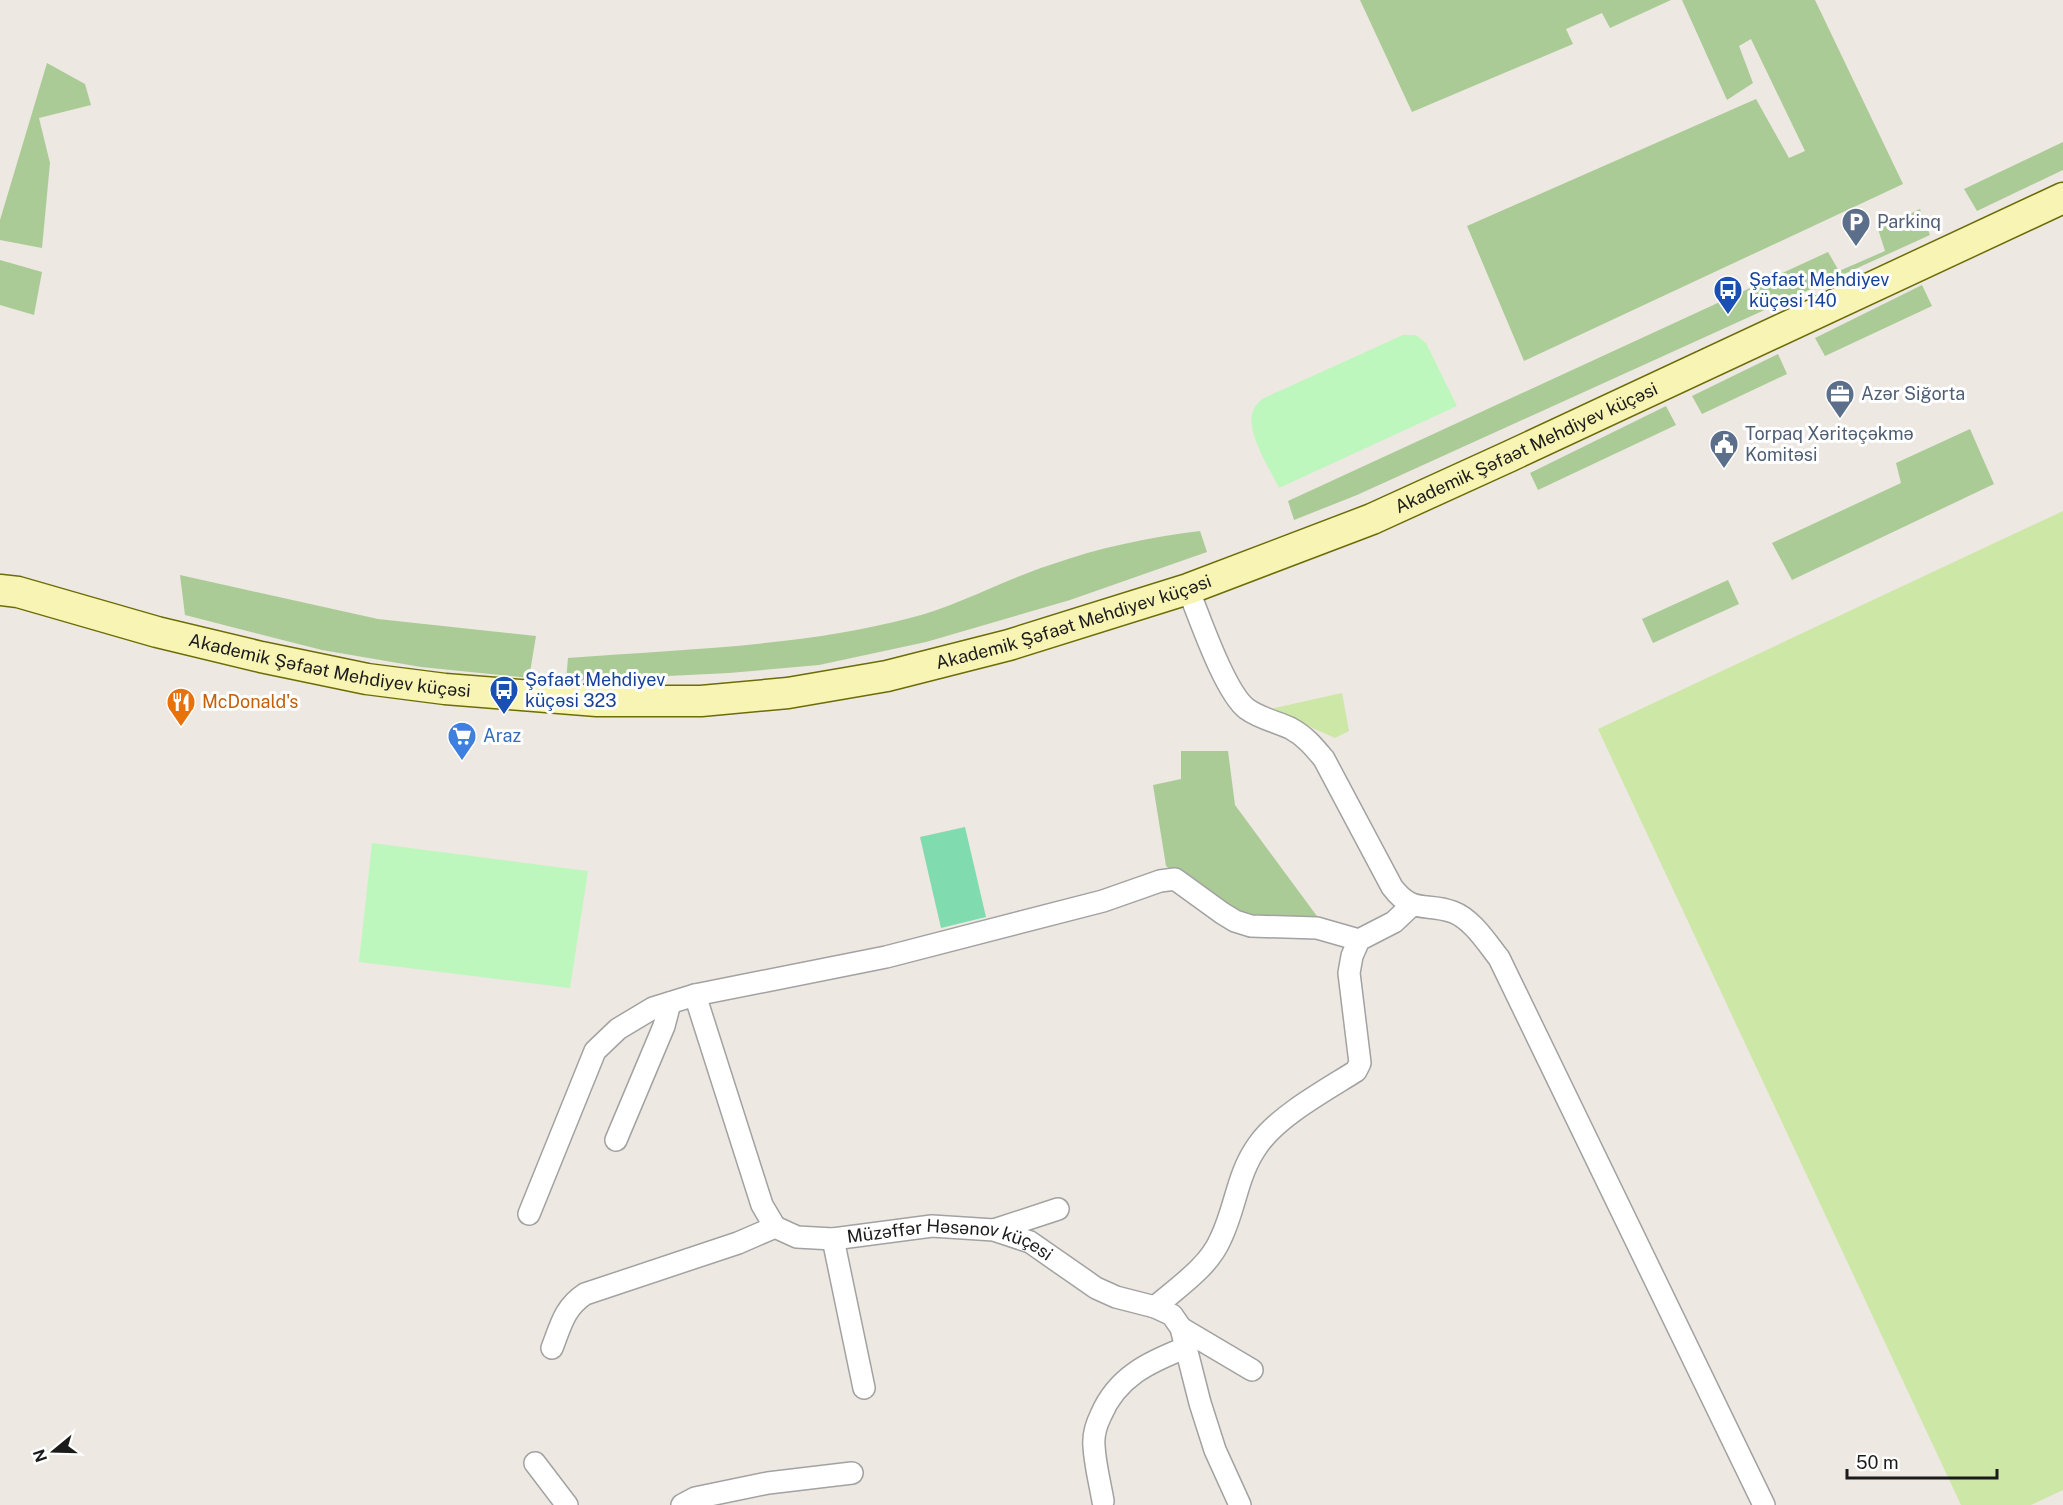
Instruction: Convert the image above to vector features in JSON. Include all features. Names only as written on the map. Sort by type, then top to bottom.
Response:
[{"type":"main road","name":"Akademik Şəfaət Mehdiyev küçəsi","points":[[6,588],[157,632],[261,657],[368,679],[444,689],[552,699],[702,701],[788,693],[886,676],[1009,645],[1188,589],[1372,519],[2063,198]]},
{"type":"street","points":[[1188,589],[1210,646],[1236,697],[1247,709],[1291,729],[1309,741],[1324,759],[1400,898],[1412,905],[1454,912],[1470,924],[1499,958],[1764,1505]]},
{"type":"street","points":[[530,1214],[595,1051],[618,1029],[653,1008],[695,995],[886,957],[1103,901],[1160,881],[1175,879],[1229,917],[1251,927],[1317,928],[1359,940]]},
{"type":"street","points":[[1155,1307],[1210,1257],[1221,1239],[1245,1164],[1260,1142],[1293,1112],[1356,1071],[1360,1063],[1360,1051],[1349,973],[1352,956],[1359,940],[1394,922],[1412,905]]},
{"type":"street","points":[[552,1348],[566,1312],[573,1302],[585,1294],[738,1243],[775,1227],[762,1206],[695,995]]},
{"type":"street","points":[[616,1140],[664,1026],[670,1003]]},
{"type":"street","points":[[994,1230],[1058,1209]]},
{"type":"street","name":"Müzəffər Həsənov küçesi","points":[[775,1227],[797,1237],[833,1239],[932,1226],[994,1230],[1030,1242],[1096,1288],[1116,1297],[1155,1307],[1172,1315],[1183,1338],[1252,1370]]},
{"type":"street","points":[[833,1239],[864,1388]]},
{"type":"street","points":[[1103,1501],[1094,1444],[1095,1428],[1108,1399],[1125,1379],[1155,1360],[1183,1338],[1215,1450],[1240,1505]]},
{"type":"street","points":[[535,1463],[567,1505]]},
{"type":"street","points":[[682,1505],[695,1498],[768,1483],[852,1473]]},
{"type":"green space","points":[[1360,0],[1671,0],[1610,28],[1602,13],[1566,29],[1573,44],[1412,112]]},
{"type":"green space","points":[[1682,0],[1815,0],[1903,184],[1524,361],[1467,226],[1756,99],[1789,158],[1805,151],[1751,39],[1739,46],[1753,83],[1727,100]]},
{"type":"green space","points":[[47,63],[85,84],[91,105],[39,118],[50,163],[42,248],[0,240],[0,220]]},
{"type":"green space","points":[[2063,142],[2063,170],[1977,211],[1964,189]]},
{"type":"green space","points":[[1920,209],[1930,235],[1357,495],[1294,520],[1288,501],[1828,252],[1839,271],[1885,251],[1878,229]]},
{"type":"green space","points":[[0,260],[42,272],[34,315],[0,305]]},
{"type":"green space","points":[[1922,285],[1932,306],[1825,356],[1815,338]]},
{"type":"green space","points":[[1403,335],[1416,335],[1426,343],[1457,406],[1279,488],[1252,429],[1251,419],[1257,405],[1262,399]]},
{"type":"green space","points":[[1778,354],[1787,374],[1702,414],[1692,396]]},
{"type":"green space","points":[[1666,406],[1676,425],[1538,490],[1530,473]]},
{"type":"green space","points":[[1970,429],[1994,484],[1792,580],[1772,543],[1901,483],[1896,463]]},
{"type":"green space","points":[[2063,511],[2063,1490],[2031,1505],[1961,1505],[1598,729]]},
{"type":"green space","points":[[1200,531],[1207,552],[1070,600],[926,642],[819,665],[729,673],[566,681],[568,658],[740,646],[868,628],[928,613],[1032,571],[1087,553],[1162,536]]},
{"type":"green space","points":[[180,575],[378,619],[536,636],[529,678],[421,667],[322,650],[185,615]]},
{"type":"green space","points":[[1728,580],[1739,604],[1653,643],[1642,619]]},
{"type":"green space","points":[[1342,693],[1349,731],[1335,738],[1270,709]]},
{"type":"green space","points":[[1181,751],[1228,751],[1235,805],[1325,927],[1243,928],[1166,866],[1153,785],[1181,779]]},
{"type":"green space","points":[[965,827],[986,917],[941,928],[920,837]]},
{"type":"green space","points":[[372,843],[588,871],[570,988],[359,962]]},
{"type":"place","name":"Parkinq","points":[[1856,248]]},
{"type":"place","name":"Şəfaət Mehdiyev küçəsi 140","points":[[1728,316]]},
{"type":"place","name":"Azər Siğorta","points":[[1840,420]]},
{"type":"place","name":"Torpaq Xəritəçəkmə Komitəsi","points":[[1724,470]]},
{"type":"place","name":"Şəfaət Mehdiyev küçəsi 323","points":[[504,716]]},
{"type":"place","name":"McDonald's","points":[[181,728]]},
{"type":"place","name":"Araz","points":[[462,762]]}]
